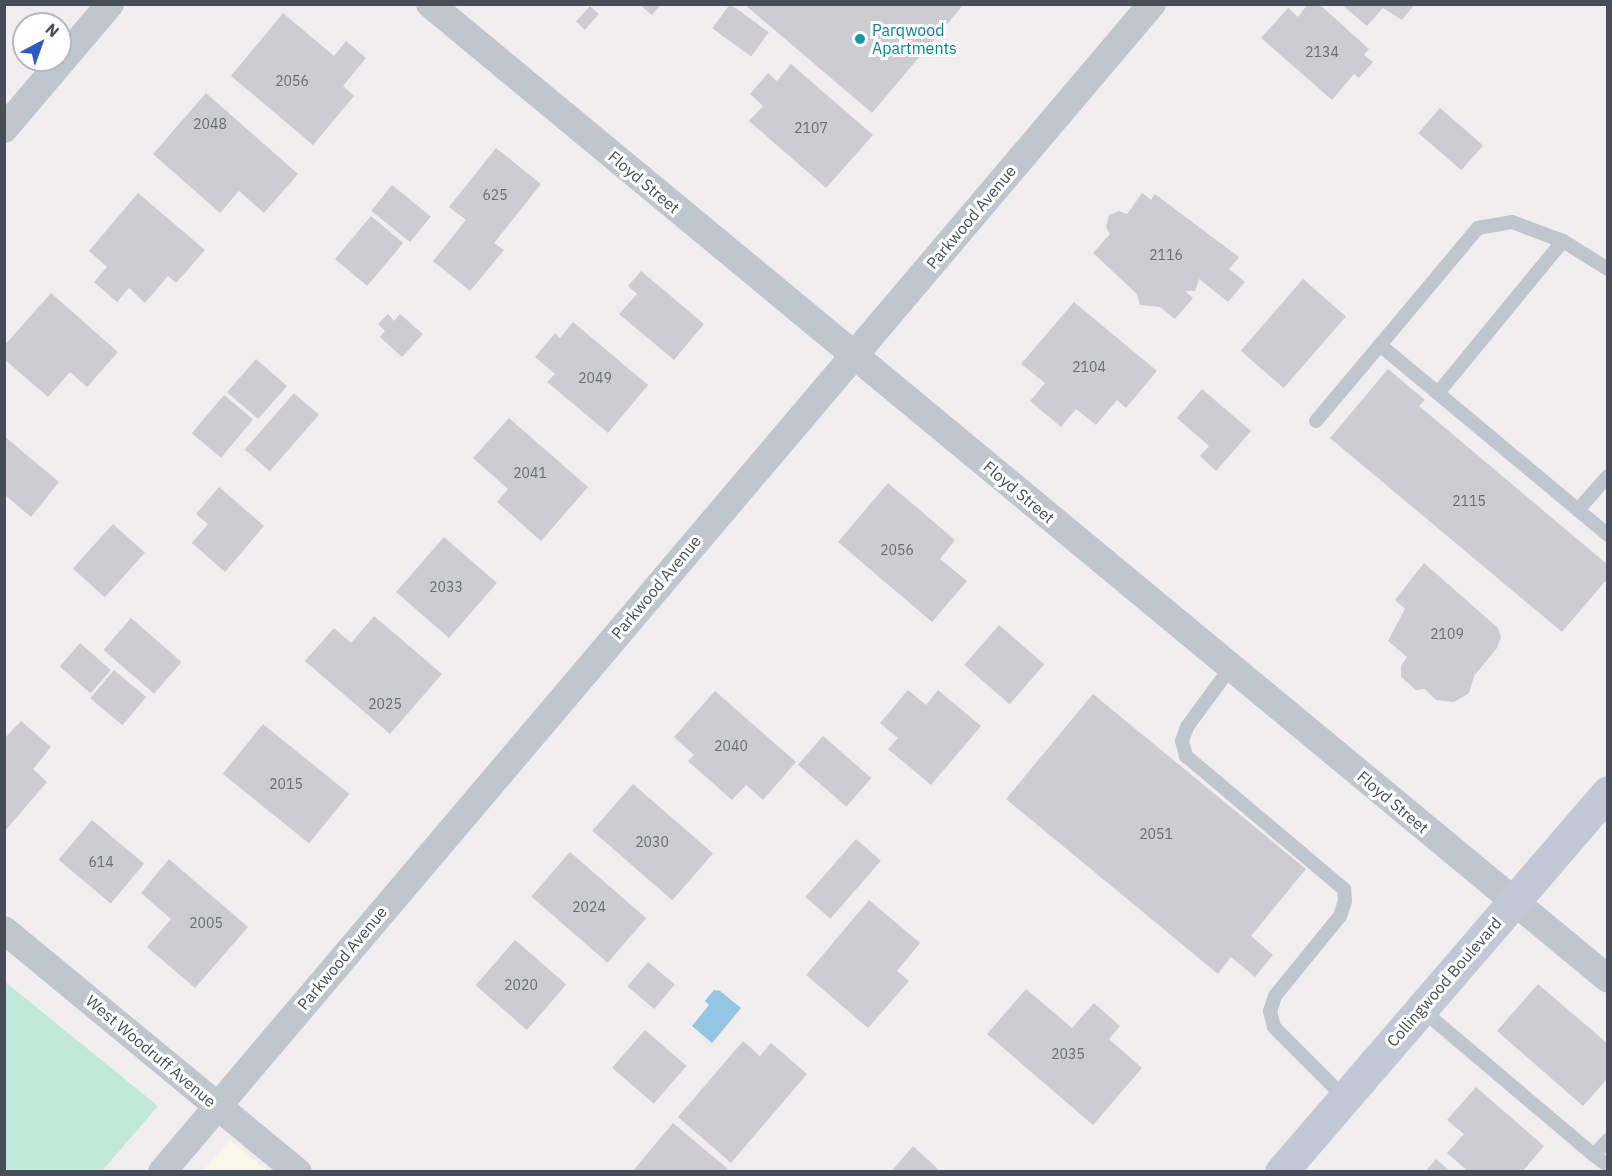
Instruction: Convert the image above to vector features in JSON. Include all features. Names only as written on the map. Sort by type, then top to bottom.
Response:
[{"type":"main road","name":"Collingwood Boulevard","points":[[1281,1172],[1608,792]]},
{"type":"street","points":[[4,129],[110,4]]},
{"type":"street","name":"Floyd Street","points":[[430,4],[1608,979]]},
{"type":"street","name":"Parkwood Avenue","points":[[162,1172],[1152,4]]},
{"type":"street","name":"West Woodruff Avenue","points":[[4,930],[298,1172]]},
{"type":"lane","points":[[1316,421],[1478,228],[1512,222],[1563,241],[1608,269]]},
{"type":"lane","points":[[1438,393],[1563,241]]},
{"type":"lane","points":[[1380,345],[1608,535]]},
{"type":"lane","points":[[1578,510],[1608,476]]},
{"type":"lane","points":[[1231,667],[1206,699],[1182,741],[1186,756],[1196,767],[1344,889],[1345,901],[1340,915],[1275,996],[1270,1011],[1274,1027],[1345,1098]]},
{"type":"lane","points":[[1420,1009],[1608,1166]]},
{"type":"lane","points":[[1594,1155],[1608,1140]]},
{"type":"shaded area","points":[[230,1140],[268,1171],[203,1171]]},
{"type":"green space","points":[[4,981],[158,1106],[102,1171],[5,1171]]},
{"type":"water","points":[[714,990],[720,991],[741,1008],[712,1043],[692,1026],[709,1005],[705,1001]]},
{"type":"building","points":[[639,4],[661,4],[652,15]]},
{"type":"building","points":[[730,4],[769,32],[751,56],[712,28]]},
{"type":"building","name":"Parqwood Apartments","points":[[744,4],[964,4],[872,113]]},
{"type":"building","points":[[1308,4],[1319,4],[1369,49],[1364,55],[1373,62],[1359,78],[1354,74],[1332,100],[1261,38],[1288,8],[1298,17]]},
{"type":"building","points":[[1341,4],[1415,4],[1402,20],[1383,8],[1367,26]]},
{"type":"building","points":[[590,6],[599,14],[585,30],[576,22]]},
{"type":"building","points":[[283,13],[334,56],[346,41],[366,58],[343,86],[354,96],[313,145],[231,76]]},
{"type":"building","points":[[791,64],[873,135],[826,188],[749,121],[763,106],[750,94],[768,73],[777,81]]},
{"type":"building","points":[[206,93],[298,174],[264,213],[239,191],[220,213],[153,154]]},
{"type":"building","points":[[1440,108],[1483,145],[1461,170],[1418,133]]},
{"type":"building","points":[[496,148],[541,184],[494,243],[504,250],[470,291],[433,261],[466,220],[449,207]]},
{"type":"building","points":[[392,185],[431,216],[410,242],[371,211]]},
{"type":"building","points":[[138,193],[205,250],[176,283],[168,276],[145,303],[129,288],[117,302],[94,282],[107,267],[89,251]]},
{"type":"building","points":[[1142,193],[1151,200],[1155,194],[1239,257],[1229,269],[1245,282],[1228,302],[1199,279],[1195,291],[1185,291],[1193,298],[1175,319],[1160,307],[1140,305],[1137,294],[1093,253],[1110,234],[1106,227],[1109,215],[1119,211],[1127,214]]},
{"type":"building","points":[[371,216],[403,243],[367,286],[335,259]]},
{"type":"building","points":[[641,271],[704,324],[674,360],[619,314],[637,294],[628,286]]},
{"type":"building","points":[[1303,279],[1346,316],[1284,388],[1241,351]]},
{"type":"building","points":[[51,293],[118,352],[87,387],[70,372],[48,397],[4,359],[4,346]]},
{"type":"building","points":[[1074,302],[1157,371],[1126,408],[1117,400],[1096,425],[1076,409],[1061,427],[1030,401],[1045,383],[1021,364]]},
{"type":"building","points":[[388,314],[394,321],[400,314],[423,334],[402,357],[380,337],[385,331],[378,324]]},
{"type":"building","points":[[573,322],[648,385],[608,433],[547,382],[555,374],[535,357],[555,333],[560,338]]},
{"type":"building","points":[[256,359],[287,386],[258,419],[227,392]]},
{"type":"building","points":[[1388,369],[1425,400],[1419,406],[1608,565],[1608,578],[1562,632],[1330,438]]},
{"type":"building","points":[[1202,389],[1251,431],[1216,471],[1200,456],[1209,446],[1177,418]]},
{"type":"building","points":[[294,393],[319,415],[270,471],[245,450]]},
{"type":"building","points":[[224,395],[253,419],[221,458],[192,433]]},
{"type":"building","points":[[509,418],[588,487],[541,541],[497,502],[508,489],[473,458]]},
{"type":"building","points":[[4,436],[59,482],[31,517],[4,494]]},
{"type":"building","points":[[888,483],[955,540],[940,559],[967,581],[932,622],[838,542]]},
{"type":"building","points":[[219,487],[264,526],[225,572],[192,543],[208,524],[196,514]]},
{"type":"building","points":[[113,524],[145,553],[105,597],[73,569]]},
{"type":"building","points":[[444,537],[497,583],[449,638],[396,592]]},
{"type":"building","points":[[1424,563],[1498,628],[1501,637],[1497,648],[1474,676],[1469,693],[1454,702],[1436,700],[1425,689],[1416,690],[1401,677],[1401,666],[1407,657],[1388,641],[1405,609],[1395,600]]},
{"type":"building","points":[[374,616],[442,674],[390,734],[305,661],[334,628],[351,643]]},
{"type":"building","points":[[131,618],[182,662],[154,694],[103,650]]},
{"type":"building","points":[[999,625],[1044,664],[1010,704],[964,665]]},
{"type":"building","points":[[80,643],[111,670],[91,693],[60,666]]},
{"type":"building","points":[[114,670],[146,697],[122,725],[90,698]]},
{"type":"building","points":[[908,690],[926,705],[938,690],[981,726],[931,785],[888,749],[898,738],[880,723]]},
{"type":"building","points":[[715,691],[796,762],[763,800],[746,785],[732,800],[688,761],[694,755],[674,737]]},
{"type":"building","points":[[1093,694],[1306,869],[1251,936],[1273,955],[1255,977],[1231,957],[1218,974],[1006,799]]},
{"type":"building","points":[[21,721],[51,747],[33,769],[47,782],[4,832],[4,739]]},
{"type":"building","points":[[263,724],[349,794],[309,844],[223,774]]},
{"type":"building","points":[[823,736],[871,778],[846,807],[798,765]]},
{"type":"building","points":[[633,784],[713,854],[672,900],[592,831]]},
{"type":"building","points":[[92,820],[144,864],[111,904],[59,860]]},
{"type":"building","points":[[856,839],[881,861],[830,919],[805,897]]},
{"type":"building","points":[[570,852],[646,918],[608,963],[531,897]]},
{"type":"building","points":[[169,859],[248,927],[195,988],[147,947],[171,919],[141,893]]},
{"type":"building","points":[[869,900],[920,943],[897,971],[909,981],[868,1028],[806,975]]},
{"type":"building","points":[[515,940],[566,985],[527,1030],[476,985]]},
{"type":"building","points":[[648,962],[675,984],[654,1009],[627,987]]},
{"type":"building","points":[[1538,984],[1608,1044],[1608,1078],[1583,1106],[1497,1031]]},
{"type":"building","points":[[1026,989],[1072,1028],[1094,1003],[1120,1026],[1109,1039],[1142,1068],[1093,1125],[987,1034]]},
{"type":"building","points":[[645,1030],[687,1066],[654,1104],[612,1068]]},
{"type":"building","points":[[743,1041],[760,1056],[771,1043],[807,1074],[731,1163],[678,1117]]},
{"type":"building","points":[[1476,1087],[1544,1146],[1522,1172],[1469,1172],[1447,1153],[1464,1134],[1447,1120]]},
{"type":"building","points":[[673,1123],[728,1169],[725,1172],[632,1172]]},
{"type":"building","points":[[913,1146],[941,1172],[891,1172]]},
{"type":"building","points":[[1436,1159],[1451,1172],[1425,1172]]},
{"type":"place","name":"Parqwood Apartments","points":[[860,39]]}]
